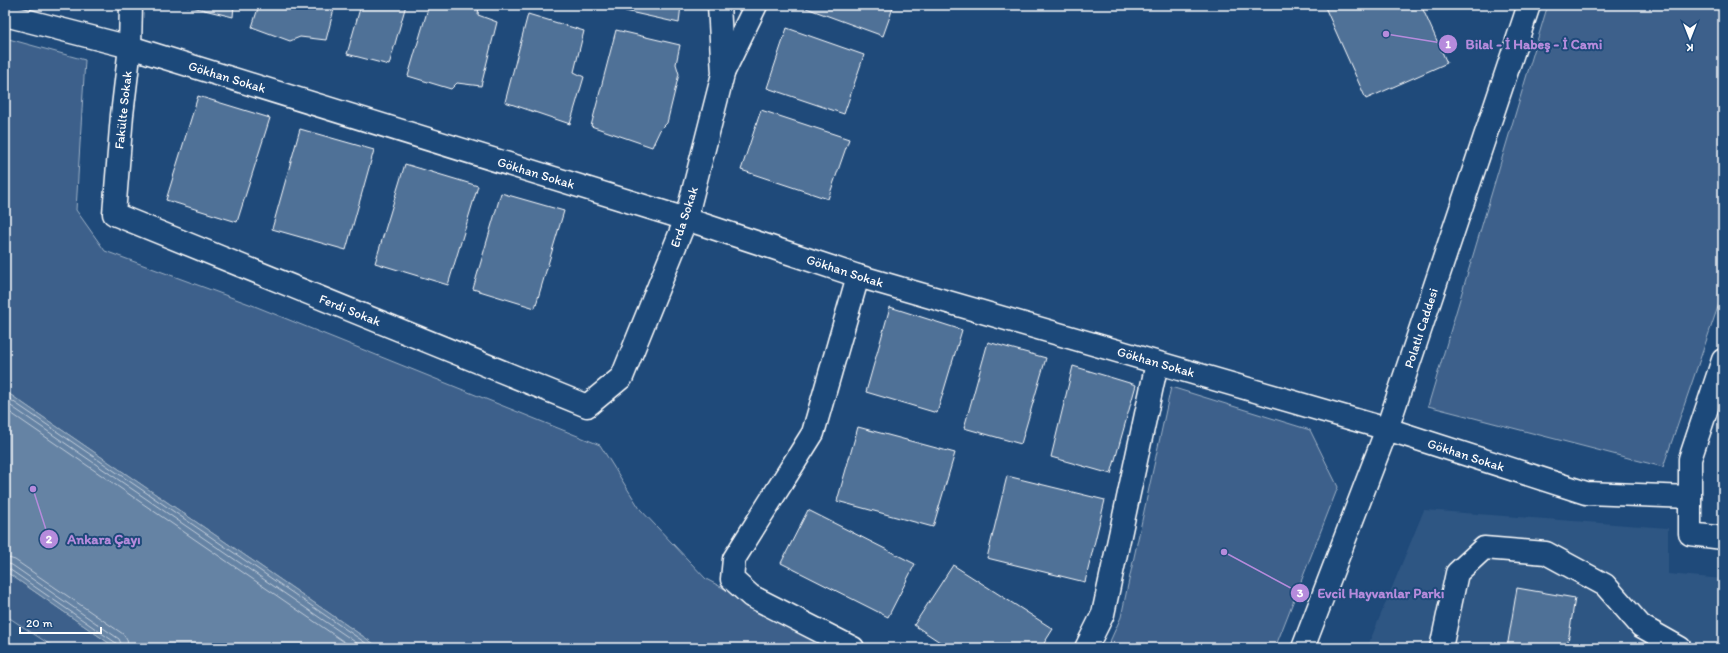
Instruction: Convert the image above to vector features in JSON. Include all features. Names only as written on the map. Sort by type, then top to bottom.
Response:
[{"type":"street","name":"Fakülte Sokak","points":[[114,214],[122,115],[130,47],[131,5]]},
{"type":"street","name":"Erda Sokak","points":[[587,406],[622,377],[686,219],[723,74],[719,5]]},
{"type":"street","points":[[723,74],[756,5]]},
{"type":"street","name":"Polatlı Caddesi","points":[[1303,648],[1387,430],[1529,5]]},
{"type":"street","name":"Gökhan Sokak","points":[[5,15],[130,47],[686,219],[858,276],[1387,430],[1586,493],[1690,497]]},
{"type":"street","name":"Ferdi Sokak","points":[[114,214],[587,406]]},
{"type":"street","points":[[853,648],[751,596],[732,579],[734,558],[813,433],[858,276]]},
{"type":"street","points":[[1723,360],[1690,459],[1690,534],[1723,538]]},
{"type":"street","points":[[1086,648],[1103,614],[1157,363]]},
{"type":"street","points":[[1441,648],[1457,573],[1484,548],[1546,553],[1605,585],[1641,626],[1680,648]]},
{"type":"shaded area","points":[[1549,5],[1723,5],[1723,292],[1663,467],[1428,406]]},
{"type":"shaded area","points":[[5,38],[85,60],[76,210],[105,251],[252,305],[600,445],[640,509],[706,579],[837,648],[380,648],[5,391]]},
{"type":"shaded area","points":[[1171,387],[1310,430],[1338,487],[1275,648],[1107,648],[1121,617]]},
{"type":"shaded area","points":[[1424,510],[1668,528],[1668,574],[1723,579],[1723,648],[1367,648]]},
{"type":"shaded area","points":[[5,571],[116,648],[55,648],[5,615]]},
{"type":"shaded area","points":[[5,615],[33,633],[55,648],[5,648]]},
{"type":"water","points":[[5,391],[380,648],[116,648],[5,571]]},
{"type":"building","points":[[184,5],[234,5],[233,17]]},
{"type":"building","points":[[259,5],[335,5],[326,40],[300,37],[290,41],[252,27]]},
{"type":"building","points":[[361,5],[406,5],[389,65],[347,54]]},
{"type":"building","points":[[429,5],[479,6],[478,15],[497,22],[481,86],[457,83],[451,89],[408,76]]},
{"type":"building","points":[[625,5],[681,5],[679,23],[625,11]]},
{"type":"building","points":[[798,5],[894,5],[883,36]]},
{"type":"building","points":[[1324,5],[1421,5],[1447,63],[1366,99]]},
{"type":"building","points":[[528,14],[584,31],[574,72],[584,77],[570,124],[505,102]]},
{"type":"building","points":[[787,28],[864,55],[844,114],[767,88]]},
{"type":"building","points":[[616,30],[680,45],[676,64],[679,74],[667,123],[660,130],[652,147],[591,126]]},
{"type":"building","points":[[198,96],[270,118],[237,222],[166,200]]},
{"type":"building","points":[[761,110],[849,139],[828,199],[741,170]]},
{"type":"building","points":[[300,129],[374,150],[346,250],[272,229]]},
{"type":"building","points":[[405,164],[478,186],[448,285],[375,263]]},
{"type":"building","points":[[501,193],[564,211],[535,308],[473,289]]},
{"type":"building","points":[[890,307],[962,330],[937,413],[866,392]]},
{"type":"building","points":[[988,342],[1046,358],[1021,444],[964,428]]},
{"type":"building","points":[[1073,366],[1136,385],[1111,474],[1051,457]]},
{"type":"building","points":[[858,427],[955,453],[933,527],[837,501]]},
{"type":"building","points":[[1007,476],[1105,500],[1085,582],[987,558]]},
{"type":"building","points":[[808,510],[915,564],[888,617],[781,563]]},
{"type":"building","points":[[953,565],[1053,629],[1041,648],[949,648],[914,625]]},
{"type":"building","points":[[1517,588],[1575,598],[1567,648],[1507,648]]},
{"type":"place","name":"Bilal - İ Habeş - İ Cami","points":[[1386,34]]},
{"type":"place","name":"Ankara Çayı","points":[[33,489]]},
{"type":"place","name":"Evcil Hayvanlar Parkı","points":[[1224,552]]}]
